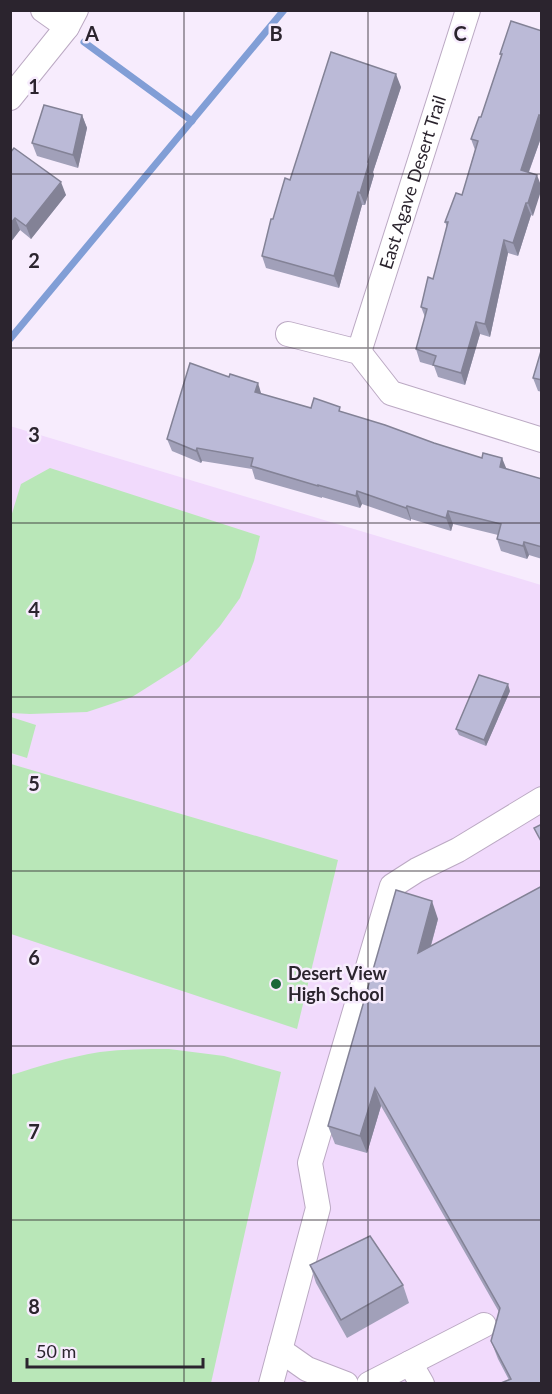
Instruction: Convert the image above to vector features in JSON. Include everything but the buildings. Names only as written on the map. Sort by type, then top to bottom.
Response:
[{"type":"street","points":[[10,98],[72,19],[43,10]]},
{"type":"street","name":"East Agave Desert Trail","points":[[359,352],[468,10]]},
{"type":"street","points":[[288,334],[359,352],[392,393],[542,440]]},
{"type":"street","points":[[271,1383],[318,1208],[310,1163],[392,886],[542,800]]},
{"type":"street","points":[[369,1383],[484,1325]]},
{"type":"street","points":[[280,1350],[307,1369],[346,1383]]},
{"type":"street","points":[[410,1363],[422,1383]]},
{"type":"shaded area","name":"Desert View High School","points":[[10,426],[541,585],[541,1383],[11,1383]]},
{"type":"green space","points":[[50,468],[260,536],[254,561],[240,598],[220,626],[189,661],[132,697],[87,712],[11,713],[10,520],[21,484]]},
{"type":"green space","points":[[11,717],[36,725],[27,758],[11,753]]},
{"type":"green space","points":[[11,764],[338,860],[297,1029],[11,934]]},
{"type":"green space","points":[[169,1049],[224,1056],[281,1072],[211,1383],[11,1383],[11,1075],[100,1052]]},
{"type":"waterway","points":[[10,339],[284,10]]},
{"type":"waterway","points":[[84,42],[192,121]]},
{"type":"place","name":"Desert View High School","points":[[276,984]]}]
